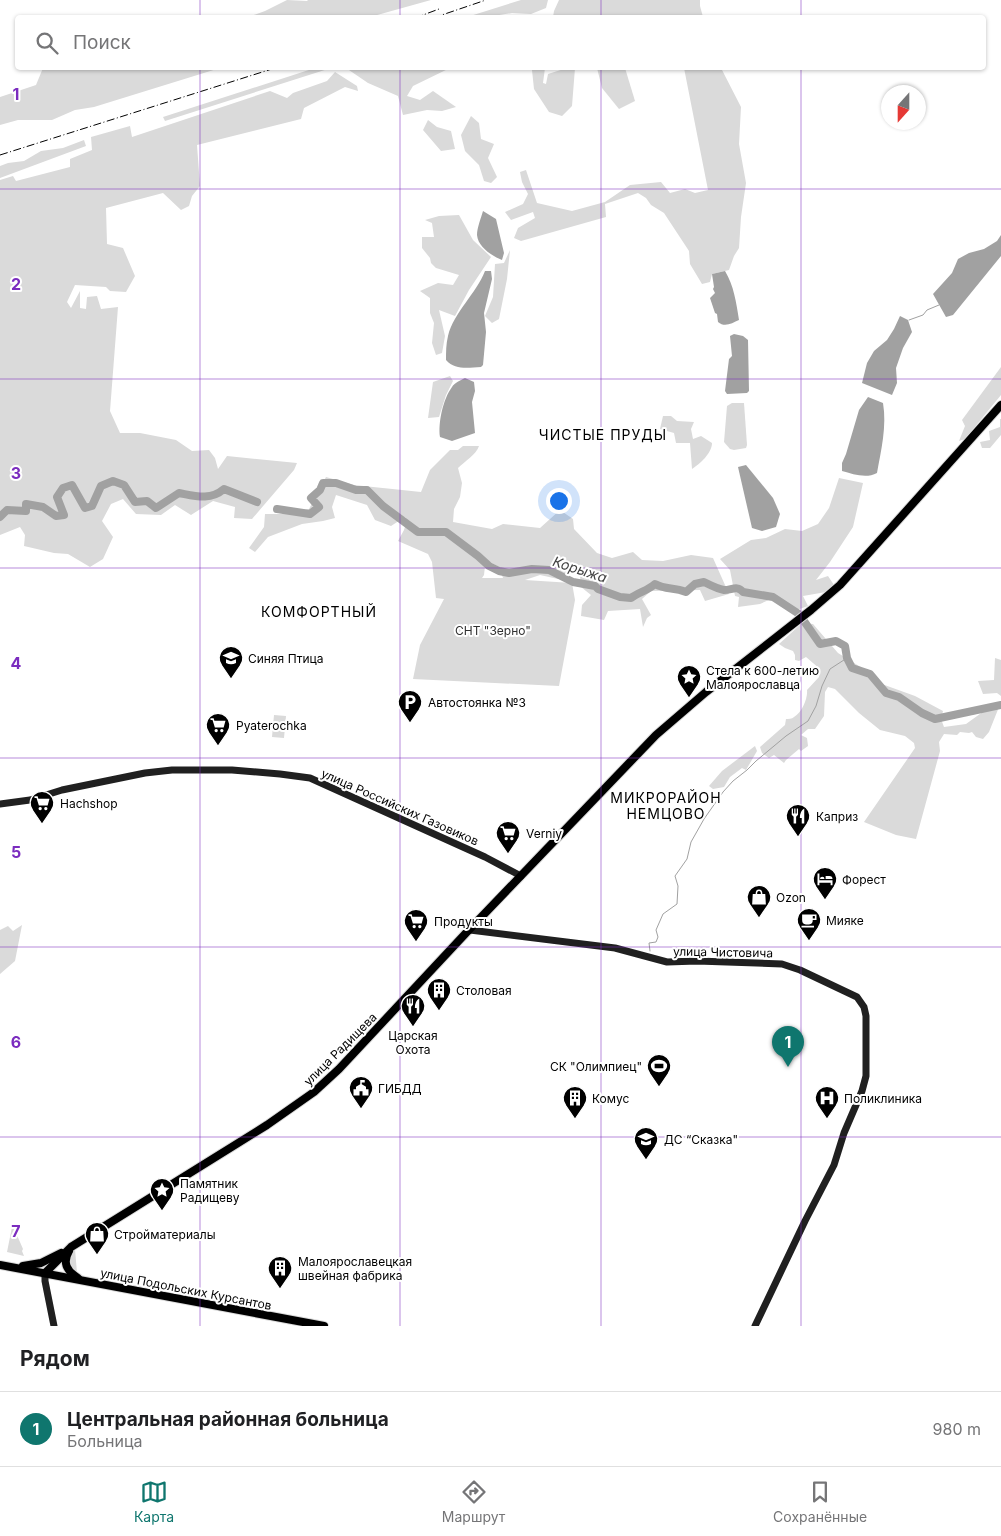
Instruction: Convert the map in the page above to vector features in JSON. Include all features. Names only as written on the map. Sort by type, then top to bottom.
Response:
[{"type":"main road","name":"улица Радищева","points":[[44,1273],[72,1247],[267,1125],[314,1092],[339,1069],[656,735],[840,585],[1001,406]]},
{"type":"main road","points":[[0,1265],[16,1267],[41,1263],[72,1247]]},
{"type":"main road","points":[[72,1247],[66,1255],[66,1265],[73,1275],[84,1280]]},
{"type":"main road","name":"улица Подольских Курсантов","points":[[16,1267],[324,1326]]},
{"type":"street","name":"улица Российских Газовиков","points":[[0,804],[30,800],[69,788],[145,773],[172,770],[204,769],[310,778],[485,857],[521,876]]},
{"type":"street","name":"улица Чистовича","points":[[470,930],[615,948],[667,962],[697,961],[782,964],[800,970],[857,997],[864,1006],[866,1016],[866,1076],[862,1091],[844,1133],[834,1165],[755,1326]]},
{"type":"street","points":[[44,1273],[54,1326]]},
{"type":"green space","points":[[287,0],[431,0],[377,15],[254,15]]},
{"type":"green space","points":[[521,0],[548,0],[546,8],[531,14],[473,15]]},
{"type":"green space","points":[[559,0],[700,0],[702,15],[553,15]]},
{"type":"green space","points":[[42,70],[214,70],[94,107],[75,110],[52,120],[18,120],[0,125],[0,97],[36,85]]},
{"type":"green space","points":[[309,70],[325,70],[165,121],[163,117]]},
{"type":"green space","points":[[349,70],[446,70],[413,86],[407,96],[420,100],[433,91],[456,107],[442,111],[427,110],[403,115],[398,96],[368,83]]},
{"type":"green space","points":[[532,70],[545,70],[543,83],[546,84],[548,74],[561,70],[575,70],[572,106],[562,116],[549,112],[534,89]]},
{"type":"green space","points":[[598,70],[626,70],[635,101],[619,109],[602,88]]},
{"type":"green space","points":[[684,70],[722,70],[741,107],[739,144],[746,183],[739,248],[729,270],[712,274],[710,282],[702,284],[690,264],[689,251],[664,213],[651,205],[646,198],[638,193],[605,204],[606,217],[521,241],[514,238],[518,228],[535,218],[533,212],[511,220],[505,212],[523,204],[528,194],[522,182],[520,172],[526,170],[537,203],[572,211],[605,202],[630,185],[661,182],[670,193],[685,189],[695,193],[708,190]]},
{"type":"green space","points":[[335,72],[357,86],[358,91],[345,87],[304,108],[301,119],[197,145],[200,186],[192,196],[189,206],[181,210],[163,193],[106,208],[107,244],[123,248],[135,276],[126,292],[110,291],[106,287],[75,285],[67,302],[71,308],[80,291],[80,308],[86,309],[87,297],[97,296],[101,309],[118,307],[110,411],[120,433],[140,433],[176,440],[192,451],[209,450],[215,458],[218,469],[227,456],[297,463],[294,470],[252,519],[234,518],[235,507],[213,501],[191,515],[175,505],[161,515],[136,514],[123,499],[111,504],[102,521],[113,537],[103,559],[90,567],[68,554],[54,553],[24,546],[25,535],[20,527],[0,535],[0,180],[13,176],[16,181],[70,167],[70,159],[92,150],[91,137],[130,126],[132,137],[270,91],[287,98],[293,93],[327,81]]},
{"type":"green space","points":[[471,116],[479,123],[481,139],[494,144],[488,158],[497,177],[491,183],[484,181],[479,165],[465,151],[461,135]]},
{"type":"green space","points":[[428,120],[437,127],[451,131],[455,149],[441,151],[423,130]]},
{"type":"green space","points":[[84,140],[86,146],[0,178],[0,166],[24,161],[41,151],[63,148]]},
{"type":"green space","points":[[459,215],[473,240],[491,257],[469,290],[455,316],[439,310],[445,336],[442,353],[436,355],[432,343],[434,323],[430,313],[430,298],[420,291],[438,283],[453,285],[459,275],[436,268],[431,263],[430,258],[422,248],[422,237],[434,237],[432,223],[425,220],[439,216]]},
{"type":"green space","points":[[510,250],[507,279],[499,319],[492,323],[485,316],[493,297],[495,264],[504,263]]},
{"type":"green space","points":[[1001,367],[1001,395],[965,439],[959,441],[965,426],[962,420]]},
{"type":"green space","points":[[450,376],[453,381],[439,417],[428,418],[433,382]]},
{"type":"green space","points":[[732,403],[744,403],[746,448],[730,449],[724,442],[727,406]]},
{"type":"green space","points":[[663,416],[671,416],[677,421],[694,422],[691,429],[693,439],[701,436],[712,443],[708,454],[692,469],[690,443],[676,443],[674,433],[660,429]]},
{"type":"green space","points":[[1000,419],[1001,435],[990,448],[982,448],[980,442],[990,440],[989,431],[1000,427]]},
{"type":"green space","name":"СНТ \"Зерно\"","points":[[463,446],[479,446],[473,455],[458,468],[462,483],[460,497],[454,509],[453,522],[492,529],[503,524],[540,528],[560,510],[573,519],[574,529],[597,553],[612,558],[633,552],[642,560],[663,561],[691,555],[713,558],[729,594],[705,601],[700,590],[651,591],[642,599],[651,615],[647,618],[643,627],[640,609],[608,611],[604,620],[581,616],[582,605],[591,595],[581,587],[580,575],[570,573],[558,579],[540,575],[525,580],[572,583],[575,600],[559,686],[413,679],[420,645],[444,599],[436,598],[432,562],[428,554],[398,541],[407,520],[405,517],[391,526],[375,520],[367,505],[336,495],[332,507],[335,518],[302,524],[268,537],[255,552],[249,548],[264,527],[265,514],[284,514],[309,509],[326,477],[354,485],[421,492],[430,470],[450,450],[458,450]],"holes":[[[490,562],[499,567],[503,578],[482,578],[485,566]]]},
{"type":"green space","points":[[839,478],[863,483],[853,527],[816,580],[828,576],[834,585],[826,592],[803,596],[808,606],[794,611],[771,599],[760,604],[738,607],[739,597],[735,596],[730,570],[720,559],[751,540],[766,538],[785,529],[802,531],[818,524],[829,508]]},
{"type":"green space","points":[[802,623],[813,624],[838,653],[867,671],[879,683],[915,696],[943,711],[941,719],[944,727],[966,724],[991,706],[999,707],[989,732],[983,739],[976,737],[972,732],[960,732],[957,735],[944,734],[939,742],[940,751],[916,839],[896,835],[864,822],[915,748],[914,743],[905,736],[880,730],[859,713],[835,689],[828,687],[825,692],[824,716],[815,729],[808,729],[801,735],[807,738],[808,746],[801,751],[799,749],[784,763],[774,755],[769,758],[762,753],[760,747],[785,725],[786,719],[792,718],[800,712],[807,690],[819,677],[820,669],[806,657],[799,661],[795,660],[793,651],[779,644]]},
{"type":"green space","points":[[995,658],[1001,660],[1001,696],[997,693],[983,694],[978,681],[994,680]]},
{"type":"green space","points":[[274,715],[286,716],[284,738],[272,737]]},
{"type":"green space","points":[[755,746],[757,751],[746,770],[742,768],[730,777],[724,787],[713,789],[709,786],[722,771]]},
{"type":"green space","points":[[22,925],[15,961],[0,974],[0,930],[8,926],[13,931]]},
{"type":"green space","points":[[13,1226],[23,1249],[24,1256],[7,1252]]},
{"type":"green space","points":[[75,1249],[77,1273],[71,1270],[68,1257],[71,1251]]},
{"type":"shaded area","points":[[483,211],[496,219],[504,253],[502,260],[486,250],[478,239],[478,229]]},
{"type":"shaded area","points":[[1001,235],[1001,256],[953,315],[946,317],[933,294],[952,273],[958,259],[969,253],[984,249],[997,241]]},
{"type":"shaded area","points":[[485,271],[491,271],[492,279],[484,313],[486,332],[483,365],[481,367],[457,367],[446,360],[448,336],[455,319]]},
{"type":"shaded area","points":[[725,271],[733,288],[739,320],[726,325],[718,322],[717,314],[710,298],[715,293],[712,274]]},
{"type":"shaded area","points":[[900,316],[908,320],[912,332],[903,348],[896,368],[897,383],[892,395],[862,383],[867,363],[874,351],[887,340]]},
{"type":"shaded area","points":[[734,334],[743,336],[748,340],[749,391],[747,393],[727,394],[725,391],[729,359],[732,356],[730,336]]},
{"type":"shaded area","points":[[465,378],[474,382],[475,391],[472,402],[475,433],[452,441],[440,437],[442,411],[446,398],[453,386]]},
{"type":"shaded area","points":[[868,397],[883,403],[884,429],[877,473],[864,476],[842,471],[842,463],[859,410]]},
{"type":"shaded area","points":[[746,465],[773,498],[780,514],[776,527],[762,531],[752,528],[738,467]]},
{"type":"waterway","points":[[909,320],[923,315],[927,310],[939,305]]},
{"type":"waterway","name":"Корыжа","points":[[0,517],[7,510],[26,511],[26,504],[43,507],[56,516],[64,515],[57,497],[63,488],[72,485],[85,508],[92,506],[101,486],[113,481],[124,485],[135,502],[147,501],[156,508],[179,493],[208,496],[219,493],[224,489],[257,502]]},
{"type":"waterway","name":"Корыжа","points":[[277,509],[310,514],[319,507],[311,498],[320,490],[323,483],[336,483],[356,490],[367,490],[383,506],[418,532],[446,532],[489,566],[499,571],[509,573],[532,569],[549,570],[573,582],[595,586],[598,589],[620,597],[631,598],[655,584],[686,592],[695,584],[704,582],[721,589],[736,588],[743,592],[773,597],[799,614]]},
{"type":"waterway","name":"Корыжа","points":[[804,621],[820,644],[836,641],[845,646],[847,658],[852,668],[870,674],[886,693],[899,697],[922,713],[935,719],[1001,705]]},
{"type":"waterway","points":[[650,951],[649,943],[656,942],[658,937],[656,930],[663,914],[677,904],[678,886],[675,876],[687,859],[691,842],[704,819],[733,781],[786,736],[808,721],[816,706],[830,669],[847,658]]},
{"type":"railway","points":[[442,15],[486,0]]},
{"type":"railway","points":[[423,15],[439,9]]},
{"type":"railway","points":[[0,155],[269,70]]},
{"type":"place","name":"Синяя Птица","points":[[231,679]]},
{"type":"place","name":"Стела к 600-летию Малоярославца","points":[[689,698]]},
{"type":"place","name":"Автостоянка №3","points":[[410,723]]},
{"type":"place","name":"Pyaterochka","points":[[218,746]]},
{"type":"place","name":"Hachshop","points":[[42,824]]},
{"type":"place","name":"Каприз","points":[[798,837]]},
{"type":"place","name":"Verniy","points":[[508,854]]},
{"type":"place","name":"Форест","points":[[825,900]]},
{"type":"place","name":"Ozon","points":[[759,918]]},
{"type":"place","name":"Мияке","points":[[809,941]]},
{"type":"place","name":"Продукты","points":[[416,942]]},
{"type":"place","name":"Столовая","points":[[439,1011]]},
{"type":"place","name":"Царская Охота","points":[[413,1027]]},
{"type":"place","name":"Центральная районная больница","points":[[788,1067]]},
{"type":"place","name":"СК \"Олимпиец\"","points":[[659,1087]]},
{"type":"place","name":"ГИБДД","points":[[361,1109]]},
{"type":"place","name":"Комус","points":[[575,1119]]},
{"type":"place","name":"Поликлиника","points":[[827,1119]]},
{"type":"place","name":"ДС “Сказка\"","points":[[646,1160]]},
{"type":"place","name":"Памятник Радищеву","points":[[162,1211]]},
{"type":"place","name":"Стройматериалы","points":[[97,1255]]},
{"type":"place","name":"Малоярославецкая швейная фабрика","points":[[280,1289]]},
{"type":"district","name":"ЧИСТЫЕ ПРУДЫ","points":[[603,434]]},
{"type":"district","name":"КОМФОРТНЫЙ","points":[[319,611]]},
{"type":"district","name":"МИКРОРАЙОН НЕМЦОВО","points":[[666,806]]}]
